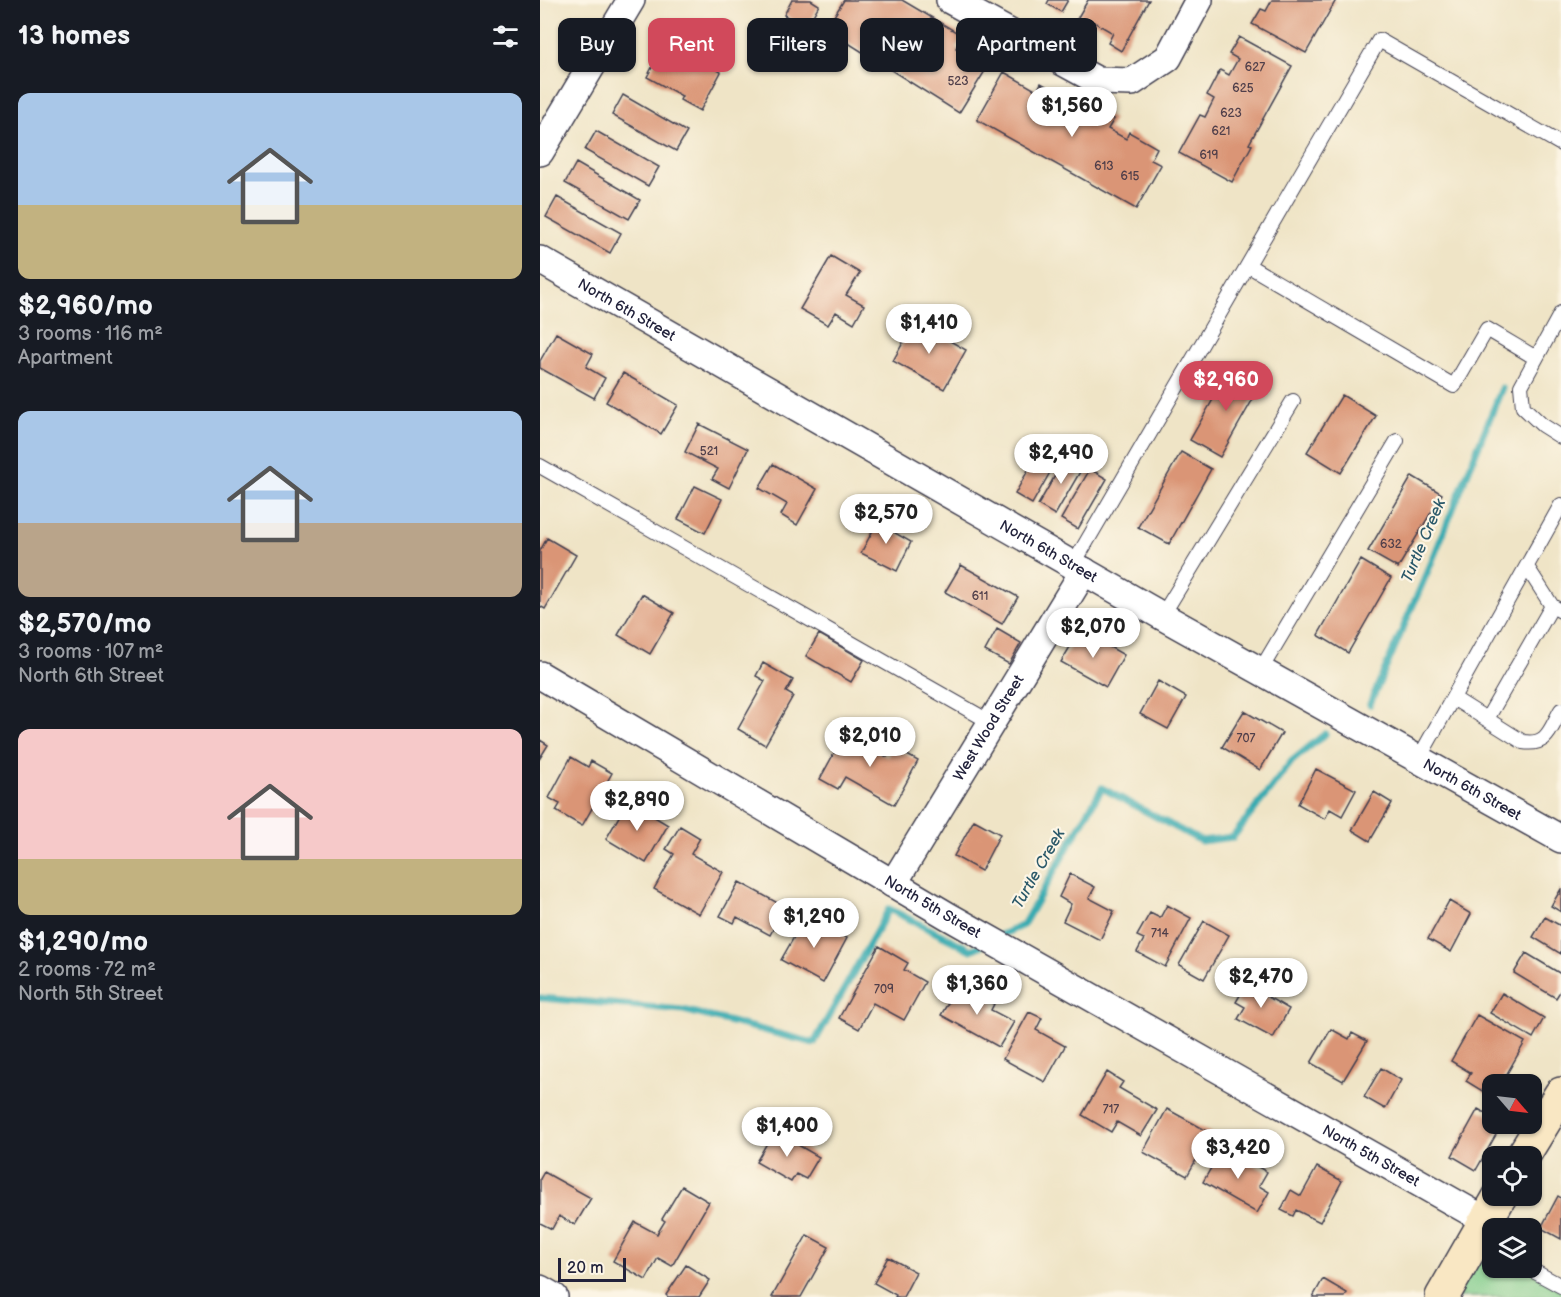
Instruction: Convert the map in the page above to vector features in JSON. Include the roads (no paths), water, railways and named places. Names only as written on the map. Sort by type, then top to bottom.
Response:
[{"type":"main road","points":[[1529,1146],[1561,1094]]},
{"type":"main road","points":[[1442,1297],[1482,1234]]},
{"type":"street","points":[[540,152],[631,0]]},
{"type":"street","points":[[950,0],[1098,81],[1132,82],[1168,58],[1199,0]]},
{"type":"street","name":"North 6th Street","points":[[540,260],[1162,616],[1561,839]]},
{"type":"street","name":"West Wood Street","points":[[893,884],[992,723],[1079,568]]},
{"type":"street","name":"North 5th Street","points":[[540,675],[893,884],[1482,1219]]},
{"type":"street","points":[[540,1289],[554,1297]]},
{"type":"lane","points":[[1079,568],[1379,40],[1561,144]]},
{"type":"lane","points":[[1249,266],[1454,386],[1486,329],[1536,358]]},
{"type":"lane","points":[[1561,313],[1521,386],[1523,407],[1542,425],[1561,437]]},
{"type":"lane","points":[[1548,336],[1561,343]]},
{"type":"lane","points":[[1162,616],[1293,401]]},
{"type":"lane","points":[[1260,671],[1397,441]]},
{"type":"lane","points":[[540,466],[992,723]]},
{"type":"lane","points":[[1418,759],[1561,505]]},
{"type":"lane","points":[[1487,719],[1557,609],[1527,567]]},
{"type":"lane","points":[[1453,698],[1523,742],[1536,744],[1545,739],[1561,710]]},
{"type":"lane","points":[[1542,1276],[1561,1286]]},
{"type":"waterway","name":"Turtle Creek","points":[[1370,704],[1430,566],[1502,388]]},
{"type":"waterway","name":"Turtle Creek","points":[[999,936],[1023,925],[1102,788],[1201,841],[1233,837],[1292,761],[1325,734]]},
{"type":"waterway","name":"Turtle Creek","points":[[540,998],[683,1010],[814,1043],[889,909],[971,950],[984,944]]}]
